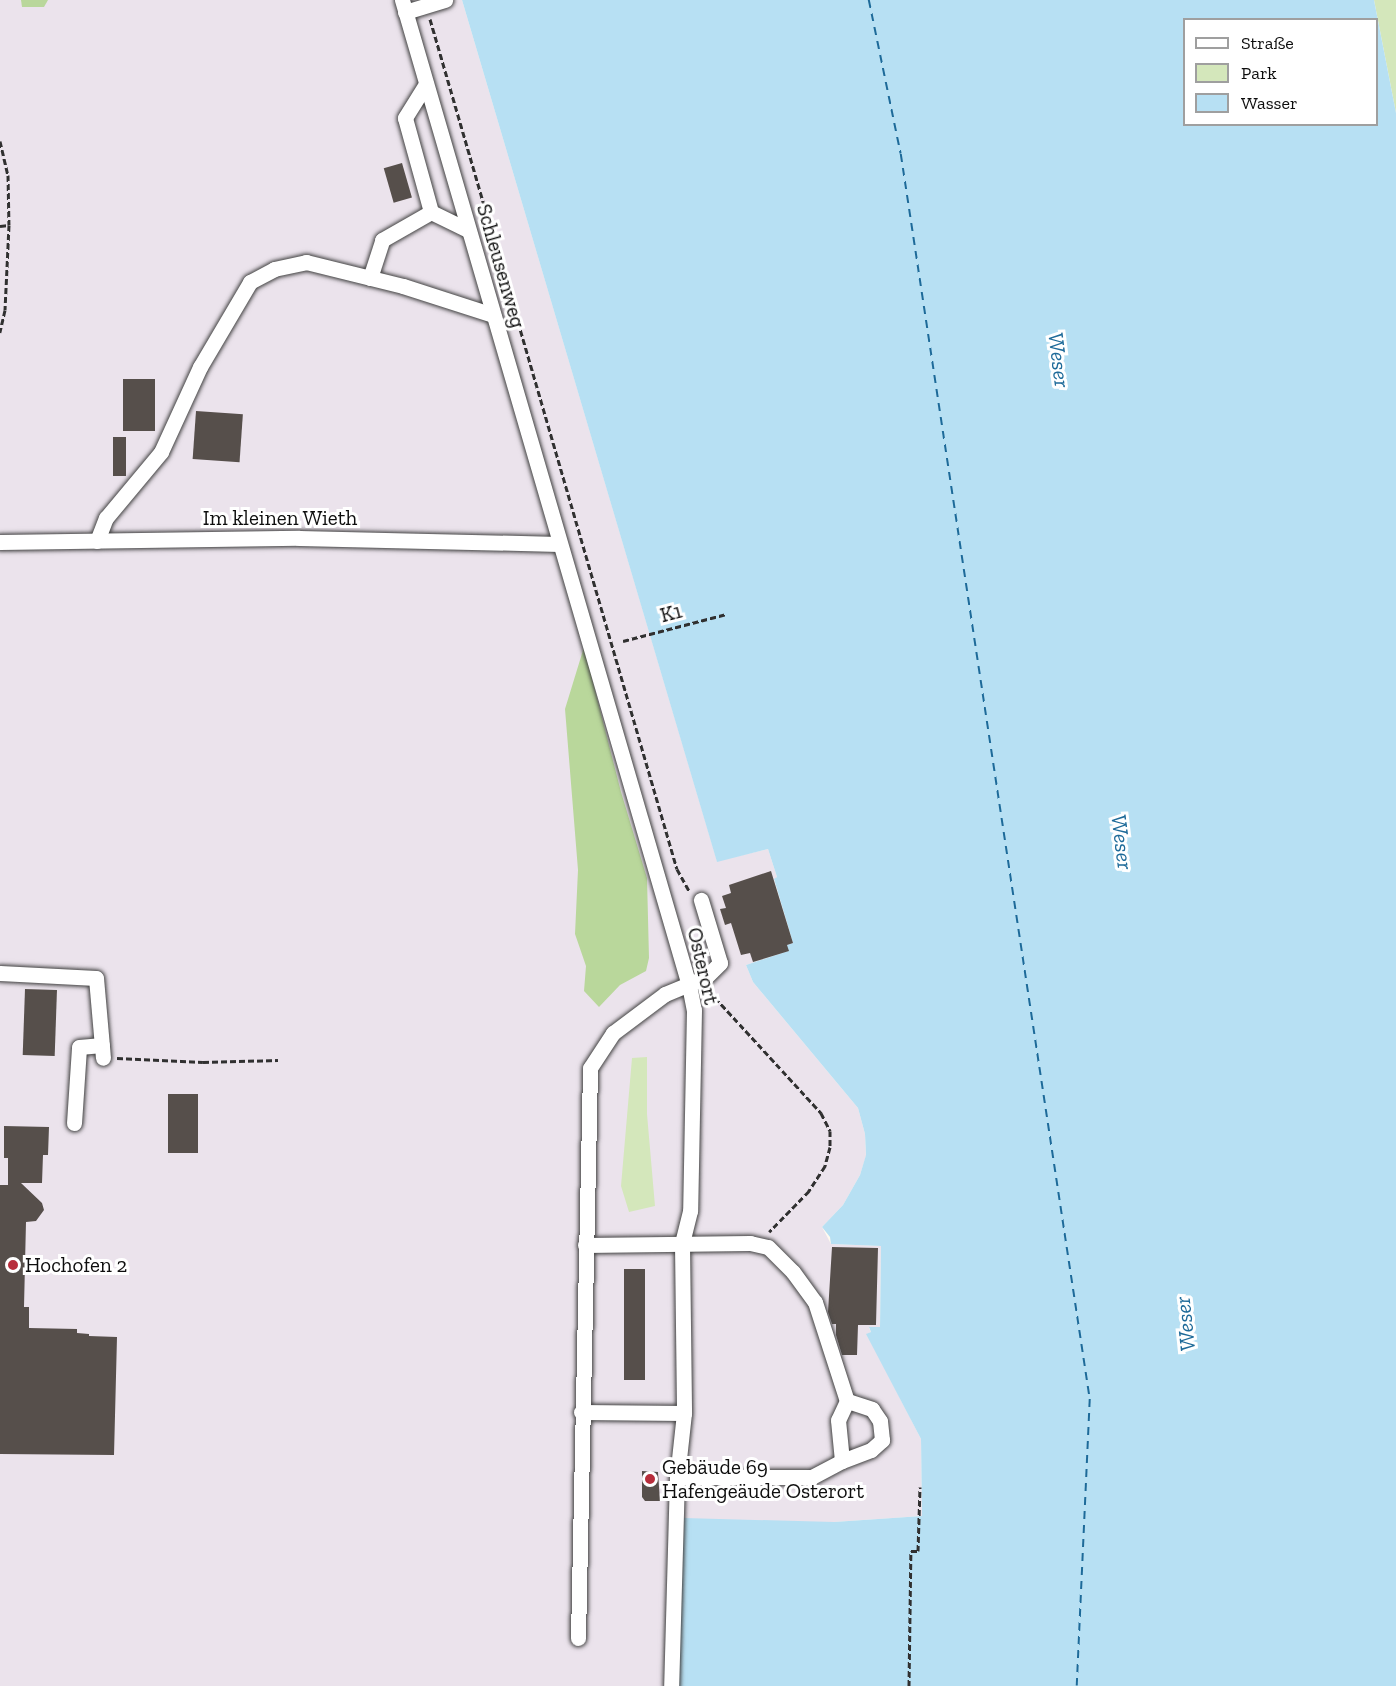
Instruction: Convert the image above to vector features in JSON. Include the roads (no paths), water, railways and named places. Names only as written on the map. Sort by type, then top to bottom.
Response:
[{"type":"street","points":[[404,6],[426,6],[445,0]]},
{"type":"street","name":"Schleusenweg","points":[[404,6],[559,544]]},
{"type":"street","points":[[426,84],[405,118],[432,212],[468,230]]},
{"type":"street","points":[[370,278],[382,240],[432,212]]},
{"type":"street","points":[[97,541],[106,518],[161,452],[200,367],[250,282],[274,269],[306,262],[370,278],[493,315]]},
{"type":"street","name":"Im kleinen Wieth","points":[[0,542],[299,538],[559,544]]},
{"type":"street","name":"Osterort","points":[[559,544],[689,986],[694,1010],[690,1211],[682,1244],[684,1413],[677,1477],[671,1686]]},
{"type":"street","points":[[578,1638],[590,1068],[613,1033],[665,994],[689,986],[706,977],[720,963],[701,900]]},
{"type":"street","points":[[0,974],[96,978],[103,1052],[79,1047],[74,1123]]},
{"type":"street","points":[[585,1245],[721,1242],[768,1247],[793,1272],[815,1302],[847,1401],[838,1420],[842,1461]]},
{"type":"street","points":[[677,1477],[812,1477],[842,1461],[871,1450],[882,1440],[880,1421],[872,1409],[847,1401]]},
{"type":"street","points":[[582,1412],[684,1413]]},
{"type":"water","name":"Weser","points":[[462,0],[1374,0],[1378,18],[1183,18],[1183,126],[1378,126],[1378,21],[1396,113],[1396,1686],[678,1686],[684,1518],[834,1522],[922,1516],[921,1439],[866,1334],[871,1332],[869,1327],[880,1327],[881,1246],[831,1244],[830,1237],[822,1227],[843,1205],[860,1175],[866,1155],[865,1134],[858,1108],[753,982],[746,965],[788,951],[787,945],[793,943],[774,879],[777,877],[768,849],[717,862]]},
{"type":"place","name":"Hochofen 2","points":[[13,1265]]},
{"type":"place","name":"Gebäude 69 Hafengeäude Osterort","points":[[650,1479]]}]
